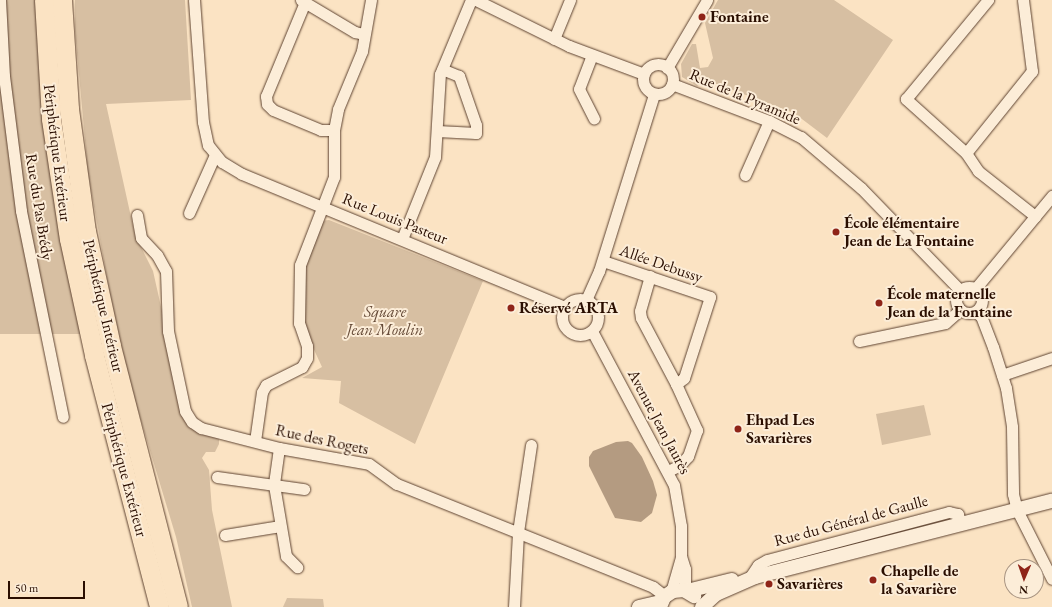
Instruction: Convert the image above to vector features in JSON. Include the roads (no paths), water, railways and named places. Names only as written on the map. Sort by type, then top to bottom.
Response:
[{"type":"highway","name":"Périphérique Extérieur","points":[[44,0],[51,119],[69,239],[94,355],[159,607]]},
{"type":"highway","name":"Périphérique Intérieur","points":[[62,0],[69,109],[86,230],[111,346],[178,607]]},
{"type":"street","name":"Rue du Pas Brédy","points":[[0,0],[4,76],[21,211],[63,416]]},
{"type":"street","name":"Rue Louis Pasteur","points":[[194,0],[202,122],[208,145],[215,155],[242,174],[565,307]]},
{"type":"street","points":[[255,441],[262,392],[266,385],[302,367],[307,358],[307,346],[299,322],[300,265],[334,177],[334,130],[338,109],[362,51],[371,0]]},
{"type":"street","points":[[402,239],[435,157],[442,69],[471,0]]},
{"type":"street","points":[[476,0],[554,39],[644,74]]},
{"type":"street","points":[[554,39],[570,0]]},
{"type":"street","points":[[666,68],[707,0]]},
{"type":"street","points":[[988,0],[906,99],[966,153],[978,171],[1035,216]]},
{"type":"street","points":[[966,153],[1032,71],[1023,0]]},
{"type":"street","points":[[334,130],[314,127],[273,110],[267,104],[266,96],[303,1],[355,32],[364,34]]},
{"type":"street","points":[[592,55],[579,89],[594,118]]},
{"type":"street","points":[[653,66],[666,68],[672,76],[672,84],[664,93],[654,94],[645,87],[644,74],[653,66]]},
{"type":"street","points":[[437,131],[476,133],[476,125],[459,76],[442,69]]},
{"type":"street","name":"Rue de la Pyramide","points":[[672,84],[769,121],[801,138],[842,169],[960,290]]},
{"type":"street","points":[[586,300],[603,261],[654,94]]},
{"type":"street","points":[[745,175],[769,121]]},
{"type":"street","points":[[189,213],[215,155]]},
{"type":"street","points":[[976,289],[1052,196]]},
{"type":"street","name":"Rue des Rogets","points":[[137,216],[141,238],[158,255],[166,271],[168,331],[185,411],[192,422],[201,428],[279,448],[369,464],[397,484],[653,587],[664,599]]},
{"type":"street","name":"Allée Debussy","points":[[603,261],[710,297],[684,378],[676,384]]},
{"type":"street","points":[[650,276],[640,311],[641,318],[676,384],[697,430],[688,456],[680,465],[668,471]]},
{"type":"street","points":[[968,287],[976,289],[982,300],[975,312],[968,314],[960,310],[956,299],[960,290],[968,287]]},
{"type":"street","points":[[574,300],[586,300],[594,305],[598,312],[598,323],[592,331],[581,336],[569,331],[562,320],[565,307],[574,300]]},
{"type":"street","points":[[859,341],[945,324],[960,310]]},
{"type":"street","points":[[975,312],[981,316],[1002,375],[1012,427],[1013,494],[1017,510],[1052,579]]},
{"type":"street","name":"Avenue Jean Jaurès","points":[[592,331],[668,471],[678,500],[681,556],[685,569],[686,591]]},
{"type":"street","points":[[1002,375],[1052,358]]},
{"type":"street","points":[[514,607],[518,532],[531,445]]},
{"type":"street","points":[[279,448],[274,485],[280,526],[286,556],[297,567]]},
{"type":"street","points":[[217,478],[304,489]]},
{"type":"street","name":"Rue du Général de Gaulle","points":[[664,599],[696,587],[752,577],[1052,501]]},
{"type":"street","points":[[225,535],[280,526]]},
{"type":"street","name":"Avenue Jean Jaurès","points":[[664,599],[681,556]]},
{"type":"street","name":"Rue du Général de Gaulle","points":[[700,607],[716,594],[752,577]]},
{"type":"street","points":[[686,591],[696,598],[700,607]]},
{"type":"street","points":[[639,607],[664,599]]},
{"type":"place","name":"Fontaine","points":[[702,17]]},
{"type":"place","name":"École élémentaire Jean de La Fontaine","points":[[836,232]]},
{"type":"place","name":"École maternelle Jean de la Fontaine","points":[[879,303]]},
{"type":"place","name":"Réservé ARTA","points":[[511,308]]},
{"type":"place","name":"Ehpad Les Savarières","points":[[738,429]]},
{"type":"place","name":"Chapelle de la Savarière","points":[[873,580]]},
{"type":"place","name":"Savarières","points":[[769,584]]},
{"type":"park label","name":"Square Jean Moulin","points":[[385,321]]}]
